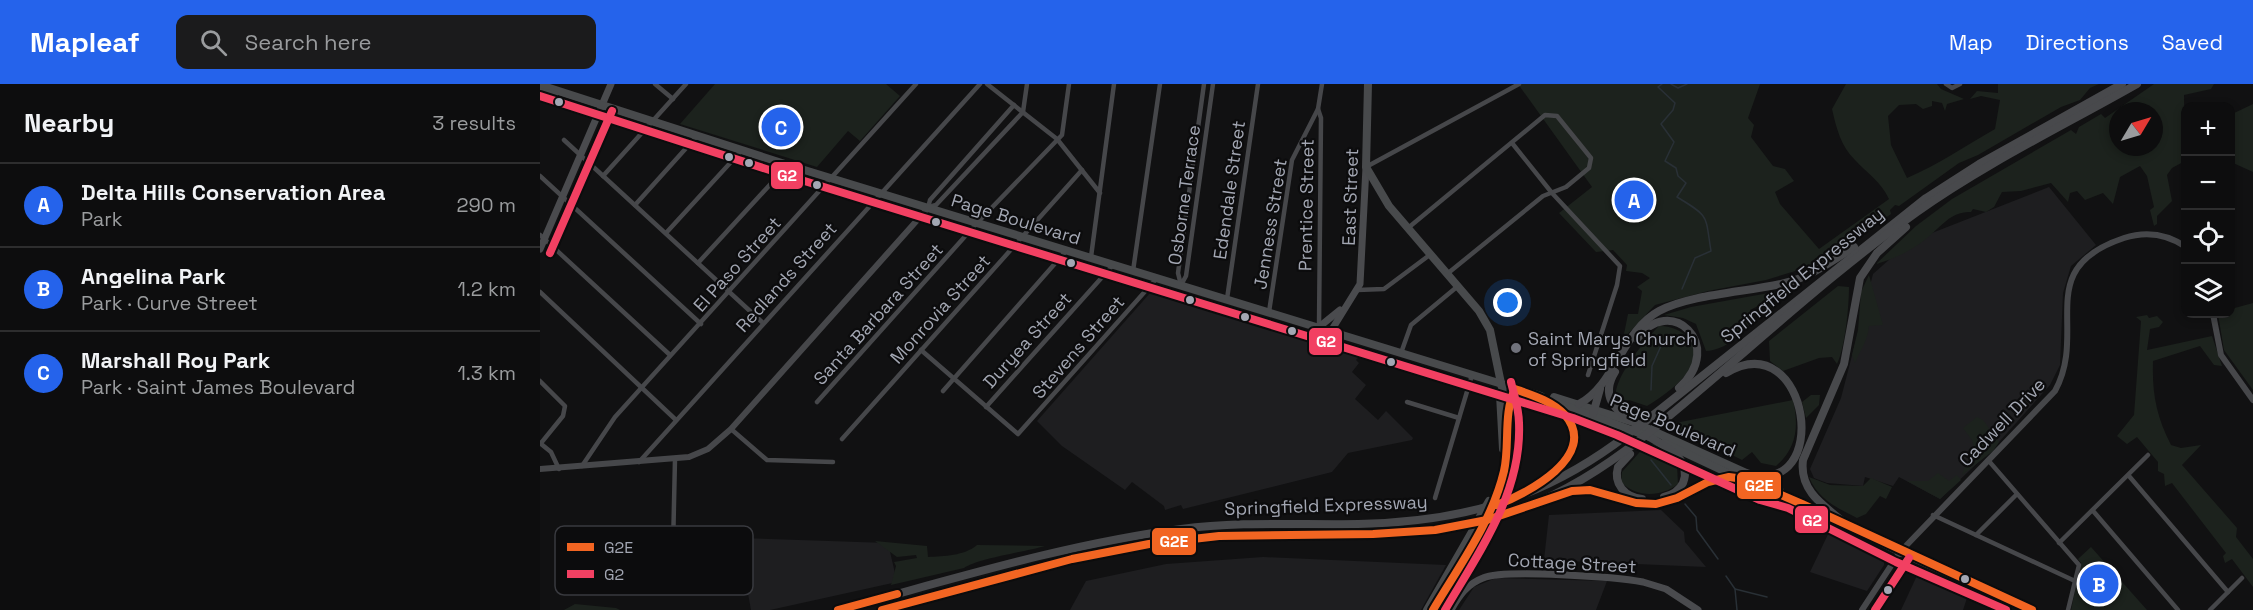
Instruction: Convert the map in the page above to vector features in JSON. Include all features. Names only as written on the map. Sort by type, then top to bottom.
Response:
[{"type":"highway","name":"Springfield Expressway","points":[[838,610],[1065,550],[1136,535],[1234,524],[1355,524],[1420,520],[1467,513],[1507,502],[1563,478],[1627,435],[1894,221],[1959,176],[2122,84]]},
{"type":"highway","name":"Springfield Expressway","points":[[882,610],[1068,560],[1139,545],[1225,536],[1363,535],[1436,530],[1492,518],[1552,496],[1643,440],[1879,240],[1929,204],[1981,171],[2137,84]]},
{"type":"highway","points":[[1845,524],[1811,494],[1802,467],[1806,449],[1844,364],[1858,284],[1872,258],[1891,239],[1981,171]]},
{"type":"highway","points":[[1580,404],[1588,399],[1603,380],[1639,328],[1660,310],[1686,302],[1794,280],[1826,265],[1894,221]]},
{"type":"highway","points":[[1636,423],[1613,407],[1608,391],[1611,379],[1647,328],[1662,322],[1677,323],[1687,328],[1696,339],[1699,350],[1697,364],[1686,382],[1647,420]]},
{"type":"highway","points":[[1552,496],[1574,490],[1591,490],[1626,502],[1656,504],[1678,498],[1716,478],[1743,475],[1763,477],[1777,475],[1787,468],[1801,436],[1802,418],[1798,401],[1791,387],[1772,369],[1746,365],[1730,370],[1698,392]]},
{"type":"highway","points":[[1594,412],[1603,380]]},
{"type":"highway","points":[[1507,502],[1550,478],[1563,466],[1572,449],[1574,433],[1570,421],[1560,409],[1537,395]]},
{"type":"highway","points":[[1643,440],[1671,450],[1683,464],[1683,483],[1672,494],[1659,498],[1635,498],[1620,487],[1616,474],[1618,465],[1643,440]]},
{"type":"main road","points":[[540,249],[542,237],[611,84]]},
{"type":"main road","name":"East Street","points":[[1331,332],[1357,290],[1363,258],[1368,84]]},
{"type":"main road","points":[[540,86],[928,208]]},
{"type":"main road","points":[[540,92],[570,97]]},
{"type":"main road","points":[[1366,167],[1389,206],[1458,286],[1488,325],[1509,422]]},
{"type":"main road","name":"Page Boulevard","points":[[928,208],[1537,395],[1636,423],[1900,552],[2032,610]]},
{"type":"main road","name":"East Street","points":[[1319,327],[1345,307]]},
{"type":"main road","points":[[1492,500],[1504,441],[1501,384]]},
{"type":"main road","points":[[1427,610],[1475,532],[1492,500],[1504,470],[1510,399],[1515,388]]},
{"type":"main road","name":"Page Boulevard","points":[[1537,395],[1580,404],[1643,440],[1743,475]]},
{"type":"main road","points":[[1433,610],[1454,568]]},
{"type":"main road","name":"Cottage Street","points":[[1451,610],[1462,593],[1473,583],[1499,574],[1643,582],[1666,589],[1698,610]]},
{"type":"street","points":[[655,84],[673,99]]},
{"type":"street","points":[[603,176],[686,84]]},
{"type":"street","name":"El Paso Street","points":[[582,466],[615,417],[916,84]]},
{"type":"street","name":"Redlands Street","points":[[639,462],[880,192],[980,84]]},
{"type":"street","points":[[987,84],[1057,139],[1100,193]]},
{"type":"street","points":[[928,208],[936,205],[1023,112],[1027,84]]},
{"type":"street","points":[[1057,139],[1063,130],[1069,84]]},
{"type":"street","points":[[1090,257],[1114,84]]},
{"type":"street","points":[[1134,271],[1160,84]]},
{"type":"street","name":"Osborne Terrace","points":[[1181,285],[1178,273],[1204,84]]},
{"type":"street","name":"Osborne Terrace","points":[[1181,285],[1186,276],[1213,84]]},
{"type":"street","name":"Edendale Street","points":[[1227,299],[1258,84]]},
{"type":"street","name":"Prentice Street","points":[[1319,327],[1321,118],[1318,109],[1322,84]]},
{"type":"street","points":[[1366,167],[1519,84]]},
{"type":"street","points":[[1946,84],[1952,88],[1960,84]]},
{"type":"street","points":[[1202,99],[1211,100]]},
{"type":"street","points":[[928,208],[930,200],[1014,105]]},
{"type":"street","name":"Jenness Street","points":[[1269,312],[1292,160],[1318,109]]},
{"type":"street","points":[[1200,110],[1209,111]]},
{"type":"street","points":[[1408,228],[1550,113],[1557,116],[1591,158],[1589,168],[1566,188],[1543,196],[1448,274]]},
{"type":"street","points":[[635,205],[697,136]]},
{"type":"street","name":"Santa Barbara Street","points":[[817,402],[977,223],[1057,139]]},
{"type":"street","points":[[564,140],[763,323]]},
{"type":"street","points":[[1512,143],[1552,193],[1620,266],[1617,285],[1588,375]]},
{"type":"street","points":[[1196,145],[1204,146]]},
{"type":"street","points":[[666,233],[742,150]]},
{"type":"street","points":[[975,150],[981,156]]},
{"type":"street","points":[[1194,156],[1202,158]]},
{"type":"street","points":[[698,263],[788,165]]},
{"type":"street","name":"Monrovia Street","points":[[842,439],[1082,170]]},
{"type":"street","points":[[540,176],[701,324]]},
{"type":"street","points":[[1189,193],[1197,194]]},
{"type":"street","points":[[1188,204],[1196,206]]},
{"type":"street","name":"Page Boulevard","points":[[540,470],[675,459],[694,456],[708,449],[731,429],[928,208]]},
{"type":"street","name":"Cadwell Drive","points":[[1862,610],[1900,552],[1933,515],[2046,402],[2059,384],[2066,356],[2069,288],[2073,275],[2082,261],[2105,246],[2139,234],[2166,237],[2181,244]]},
{"type":"street","points":[[542,237],[670,355]]},
{"type":"street","points":[[1182,248],[1190,250]]},
{"type":"street","points":[[943,391],[1067,250]]},
{"type":"street","points":[[1357,290],[1384,288],[1431,254]]},
{"type":"street","name":"Duryea Street","points":[[986,406],[1113,265]]},
{"type":"street","name":"Stevens Street","points":[[986,406],[1014,433],[1020,434],[1157,278]]},
{"type":"street","points":[[1401,353],[1414,322],[1458,286]]},
{"type":"street","points":[[540,292],[676,420]]},
{"type":"street","points":[[2214,318],[2221,356],[2253,400]]},
{"type":"street","points":[[921,350],[986,406]]},
{"type":"street","points":[[1435,498],[1472,375]]},
{"type":"street","points":[[540,381],[565,406],[563,416],[540,443],[551,452],[559,468]]},
{"type":"street","points":[[1407,402],[1459,418]]},
{"type":"street","points":[[731,429],[768,460],[833,462]]},
{"type":"street","points":[[2059,543],[2094,512],[2148,455]]},
{"type":"street","points":[[673,526],[675,459]]},
{"type":"street","points":[[1988,460],[2079,565],[2068,610]]},
{"type":"street","points":[[2129,476],[2228,592]]},
{"type":"street","points":[[1976,535],[2017,494]]},
{"type":"street","points":[[2094,512],[2178,610]]},
{"type":"street","points":[[1933,515],[2075,581]]},
{"type":"street","points":[[2210,610],[2242,578]]},
{"type":"shaded area","points":[[715,84],[886,84],[900,96],[860,141],[848,131],[817,167],[680,124]]},
{"type":"shaded area","points":[[1518,84],[1760,84],[1748,118],[1754,125],[1751,137],[1773,166],[1785,169],[1794,181],[1775,192],[1780,204],[1819,249],[1889,199],[1878,183],[1850,155],[1835,123],[1832,109],[1846,84],[1937,84],[1941,89],[1964,99],[1947,104],[1945,111],[1942,103],[1932,101],[1932,106],[1923,109],[1916,104],[1899,105],[1888,116],[1891,145],[1907,178],[1995,129],[2000,100],[1981,96],[1970,99],[1977,91],[1998,93],[1998,84],[2099,84],[2090,88],[2080,100],[2061,107],[1978,155],[1959,163],[1899,206],[1895,205],[1890,210],[1891,214],[1818,264],[1766,280],[1708,291],[1655,305],[1623,339],[1628,314],[1638,314],[1642,291],[1637,287],[1650,278],[1642,273],[1626,271],[1627,265],[1613,250],[1596,252],[1559,213],[1592,187]]},
{"type":"shaded area","points":[[2154,84],[2214,84],[2211,89],[2184,95],[2184,102],[2181,102],[2181,163],[2172,168],[2167,175],[2172,201],[2157,216],[2157,224],[2154,226],[2150,210],[2154,207],[2147,176],[2140,166],[2120,177],[2113,204],[2103,193],[2085,200],[2077,191],[2070,193],[2068,202],[2051,183],[2021,191],[2002,192],[1994,207],[1986,212],[1973,209],[1971,212],[1958,214],[1947,220],[1916,246],[1896,257],[1876,264],[1916,226],[1952,199],[2071,130],[2076,134],[2079,127],[2101,114],[2105,118],[2109,115],[2109,156],[2163,156],[2163,102],[2128,102]]},
{"type":"shaded area","points":[[2253,104],[2253,172],[2235,164],[2235,113]]},
{"type":"shaded area","points":[[2049,187],[2096,245],[2071,266],[2063,293],[2060,365],[2050,385],[1999,442],[1940,499],[1899,477],[1893,486],[1865,477],[1863,486],[1827,483],[1814,478],[1810,469],[1841,398],[1873,274],[1909,242]]},
{"type":"shaded area","points":[[1869,275],[1883,325],[1869,326],[1855,363],[1852,355],[1858,330],[1861,292]]},
{"type":"shaded area","points":[[1158,284],[1190,294],[1192,297],[1193,295],[1360,346],[1358,352],[1362,353],[1356,360],[1359,363],[1352,372],[1366,385],[1355,399],[1378,420],[1386,411],[1413,438],[1412,440],[1348,453],[1332,472],[1183,509],[1181,505],[1165,510],[1164,506],[1132,482],[1125,490],[1062,446],[1037,421]]},
{"type":"shaded area","points":[[1838,286],[1849,287],[1846,327],[1837,364],[1832,357],[1819,358],[1783,371],[1770,361],[1769,341]]},
{"type":"shaded area","points":[[1796,288],[1772,309],[1758,306],[1750,310],[1753,321],[1732,341],[1713,350],[1706,351],[1696,324],[1683,318],[1664,315],[1691,307]]},
{"type":"shaded area","points":[[2253,303],[2253,390],[2224,350],[2219,318],[2235,318],[2235,308]]},
{"type":"shaded area","points":[[2147,315],[2149,318],[2157,316],[2163,322],[2159,327],[2150,329],[2147,350],[2212,336],[2222,366],[2214,365],[2200,346],[2153,361],[2154,394],[2158,414],[2171,445],[2181,448],[2201,445],[2182,465],[2237,528],[2236,537],[2253,559],[2253,587],[2232,559],[2225,563],[2223,556],[2226,553],[2172,483],[2165,486],[2164,474],[2158,471],[2158,462],[2137,437],[2127,444],[2117,436],[2134,415],[2141,321],[2136,317]]},
{"type":"shaded area","points":[[1659,326],[1675,329],[1688,338],[1695,352],[1690,369],[1670,390],[1647,406],[1629,400],[1620,406],[1616,399],[1621,377],[1636,353]]},
{"type":"shaded area","points":[[1811,395],[1820,395],[1819,405],[1806,418],[1802,402]]},
{"type":"shaded area","points":[[1793,400],[1796,419],[1795,436],[1788,452],[1776,466],[1761,463],[1752,452],[1742,460],[1728,453],[1730,448],[1726,446],[1718,451],[1680,433],[1670,424]]},
{"type":"shaded area","points":[[1977,417],[1983,420],[1999,442],[1993,451],[1962,475],[1967,462],[1976,456],[1972,440],[1963,428]]},
{"type":"shaded area","points":[[1654,444],[1677,465],[1678,484],[1657,493],[1634,491],[1621,482],[1622,472],[1646,445]]},
{"type":"shaded area","points":[[1938,473],[1949,481],[1957,475],[1961,480],[1940,499],[1907,481],[1928,481]]},
{"type":"shaded area","points":[[1809,477],[1830,485],[1863,486],[1871,478],[1892,487],[1886,499],[1880,496],[1866,514],[1857,518],[1823,497]]},
{"type":"shaded area","points":[[1661,510],[1684,532],[1685,542],[1706,567],[1544,560],[1549,515]]},
{"type":"shaded area","points":[[1832,526],[1882,551],[1884,565],[1867,591],[1810,572]]},
{"type":"shaded area","points":[[753,538],[888,543],[897,582],[770,610],[751,610],[748,595],[753,595]]},
{"type":"shaded area","points":[[875,541],[927,546],[928,557],[960,553],[977,545],[1045,546],[891,585],[896,566],[894,562],[917,558],[916,555],[897,557]]},
{"type":"shaded area","points":[[2091,547],[2147,610],[2071,610],[2081,563],[2078,559]]},
{"type":"shaded area","points":[[1263,557],[1446,565],[1421,610],[1070,610],[1086,581],[1166,564]]},
{"type":"shaded area","points":[[1921,567],[1970,589],[1963,610],[1901,610]]},
{"type":"shaded area","points":[[1496,578],[1607,581],[1596,610],[1459,610],[1474,587]]},
{"type":"shaded area","points":[[575,604],[616,608],[620,610],[564,610]]},
{"type":"waterway","points":[[1662,84],[1658,87],[1675,103],[1673,110],[1661,124],[1674,142],[1665,161],[1676,168],[1678,176],[1686,183],[1677,197],[1701,213],[1704,218],[1711,251],[1695,258],[1682,289]]},
{"type":"waterway","points":[[1671,84],[1678,88],[1687,84]]},
{"type":"waterway","points":[[1651,390],[1652,366],[1665,337]]},
{"type":"waterway","points":[[1651,460],[1671,485]]},
{"type":"waterway","points":[[1685,504],[1696,517],[1697,530],[1718,559]]},
{"type":"waterway","points":[[1726,576],[1735,589],[1737,610]]},
{"type":"waterway","points":[[1735,589],[1767,597]]},
{"type":"transit line","name":"G2","points":[[540,96],[785,175],[1573,418],[1617,435],[1760,500],[1788,508],[1896,562],[2006,610]]},
{"type":"transit line","name":"G2","points":[[550,253],[612,111]]},
{"type":"transit line","name":"G2","points":[[1445,610],[1496,521],[1513,474],[1518,449],[1519,423],[1511,382]]},
{"type":"transit line","name":"G2E","points":[[1433,610],[1474,543],[1499,490],[1506,461],[1509,408],[1515,389],[1548,402],[1560,410],[1573,430],[1573,445],[1567,459],[1555,471],[1525,492],[1497,505]]},
{"type":"transit line","name":"G2E","points":[[882,610],[1072,559],[1149,544],[1219,536],[1373,534],[1435,530],[1487,520],[1572,491],[1590,490],[1636,503],[1656,504],[1677,498],[1708,482],[1729,477],[1744,479],[1802,504],[2032,610]]},
{"type":"transit line","name":"G2","points":[[1875,610],[1909,558]]},
{"type":"transit line","name":"G2E","points":[[838,610],[897,594]]},
{"type":"place","name":"Marshall Roy Park","points":[[781,127]]},
{"type":"place","name":"Delta Hills Conservation Area","points":[[1634,200]]},
{"type":"place","name":"Saint Marys Church of Springfield","points":[[1516,348]]},
{"type":"place","name":"Angelina Park","points":[[2099,584]]}]
